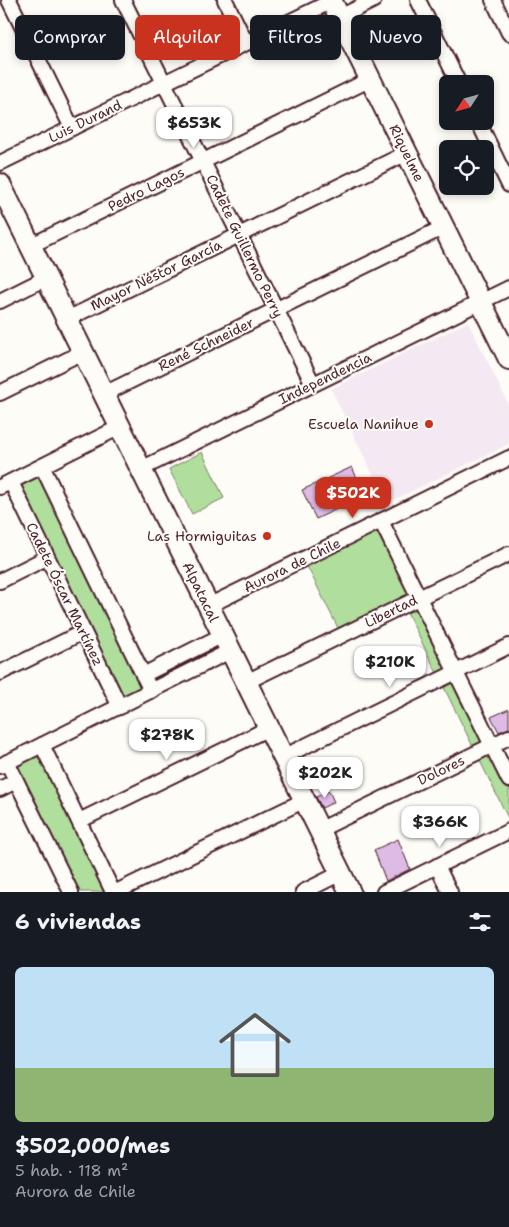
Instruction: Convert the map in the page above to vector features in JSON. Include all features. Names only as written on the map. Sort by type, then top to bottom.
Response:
[{"type":"main road","name":"Riquelme","points":[[334,6],[509,359]]},
{"type":"main road","name":"Alpatacal","points":[[0,184],[5,207],[30,246],[67,319],[350,892]]},
{"type":"street","points":[[9,0],[72,128]]},
{"type":"street","name":"Cadete Guillermo Perry","points":[[124,0],[313,384]]},
{"type":"street","points":[[226,0],[246,43]]},
{"type":"street","name":"Luis Durand","points":[[0,163],[246,43],[334,6],[374,0]]},
{"type":"street","points":[[418,0],[455,75]]},
{"type":"street","points":[[493,0],[509,33]]},
{"type":"street","name":"Pedro Lagos","points":[[30,246],[371,79]]},
{"type":"street","points":[[482,130],[509,185]]},
{"type":"street","name":"Mayor Néstor García","points":[[67,319],[407,153]]},
{"type":"street","name":"René Schneider","points":[[104,394],[444,227]]},
{"type":"street","points":[[0,301],[46,278]]},
{"type":"street","name":"Independencia","points":[[141,469],[509,288]]},
{"type":"street","points":[[0,393],[83,352]]},
{"type":"street","points":[[5,484],[120,427]]},
{"type":"street","name":"Aurora de Chile","points":[[208,606],[509,458]]},
{"type":"street","points":[[42,466],[151,691]]},
{"type":"street","name":"Cadete Óscar Martínez","points":[[5,484],[46,558],[120,707]]},
{"type":"street","points":[[382,521],[509,780]]},
{"type":"street","name":"Libertad","points":[[246,682],[509,554]]},
{"type":"street","points":[[0,581],[46,558]]},
{"type":"street","points":[[0,674],[83,632]]},
{"type":"street","points":[[143,675],[227,643]]},
{"type":"street","points":[[71,892],[16,781],[4,764],[151,691],[227,643]]},
{"type":"street","points":[[283,757],[509,646]]},
{"type":"street","points":[[79,821],[269,728]]},
{"type":"street","name":"Dolores","points":[[319,830],[509,737]]},
{"type":"street","points":[[42,745],[115,892],[305,800]]},
{"type":"street","points":[[0,789],[16,781]]},
{"type":"street","points":[[384,892],[509,830]]},
{"type":"street","points":[[437,866],[450,892]]},
{"type":"street","points":[[303,892],[340,873]]},
{"type":"shaded area","name":"Escuela Nanihue","points":[[468,322],[509,405],[509,444],[387,503],[331,389]]},
{"type":"green space","points":[[202,452],[224,498],[192,514],[169,469]]},
{"type":"green space","points":[[42,476],[145,689],[122,700],[19,487]]},
{"type":"green space","points":[[379,531],[411,594],[339,630],[307,566]]},
{"type":"green space","points":[[418,601],[509,789],[509,820],[406,610]]},
{"type":"green space","points":[[219,640],[224,651],[154,686],[149,676]]},
{"type":"green space","points":[[41,755],[108,892],[77,892],[15,767]]},
{"type":"building","points":[[352,467],[365,496],[316,519],[302,490]]},
{"type":"building","points":[[509,709],[509,728],[499,732],[491,717]]},
{"type":"building","points":[[329,791],[334,802],[322,808],[316,797]]},
{"type":"building","points":[[398,839],[410,869],[386,881],[374,850]]},
{"type":"place","name":"Escuela Nanihue","points":[[429,424]]},
{"type":"place","name":"Las Hormiguitas","points":[[267,536]]}]
